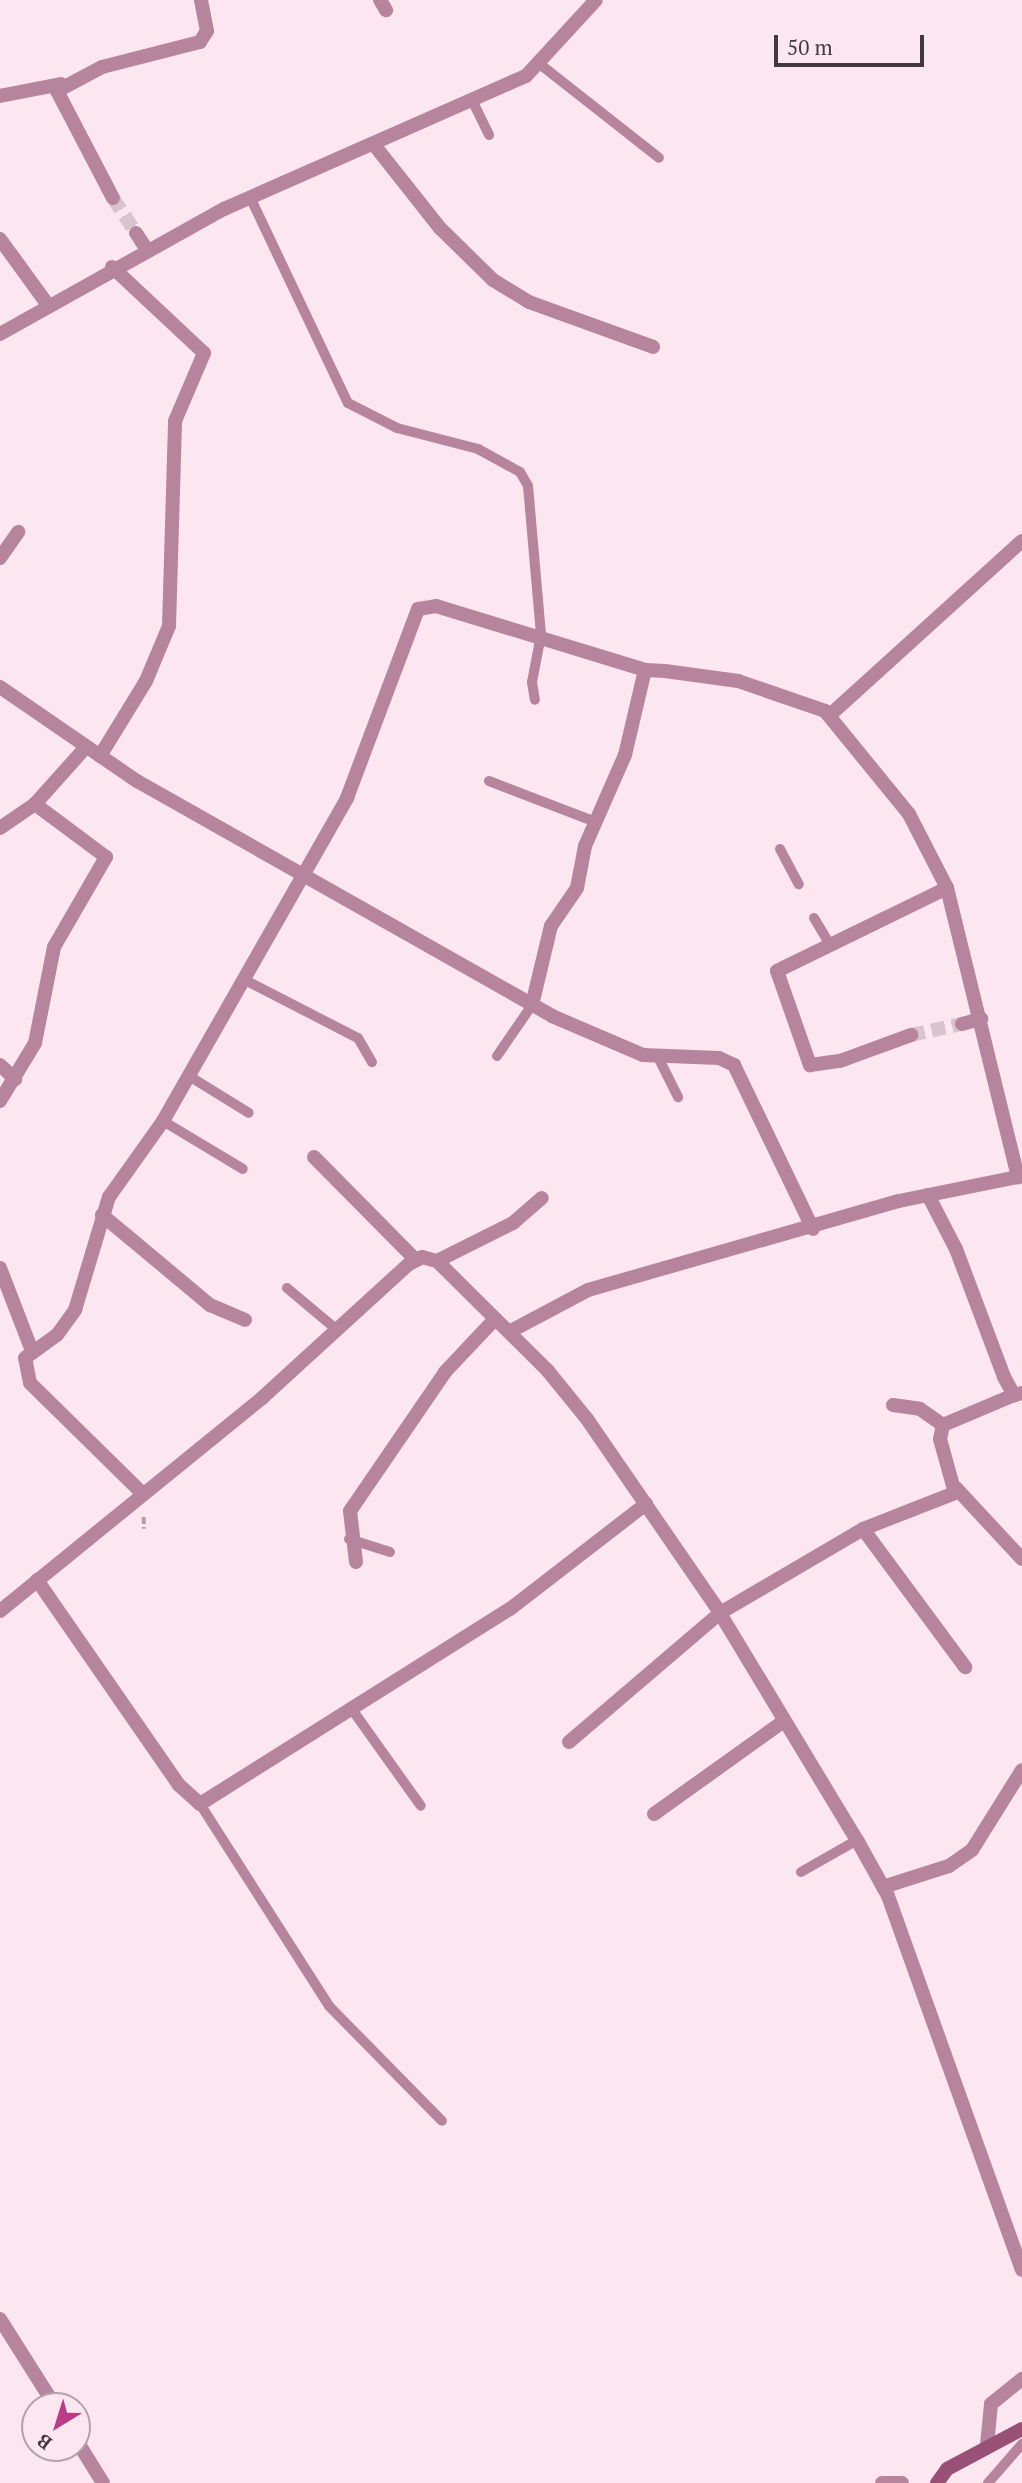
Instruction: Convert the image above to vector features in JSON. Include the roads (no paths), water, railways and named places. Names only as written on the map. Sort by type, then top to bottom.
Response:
[{"type":"street","points":[[0,96],[61,84],[130,58],[200,42],[207,31],[201,0]]},
{"type":"street","points":[[0,334],[112,267],[250,197],[375,146],[541,65],[596,0]]},
{"type":"street","points":[[61,84],[62,107],[113,198]]},
{"type":"street","points":[[375,146],[440,228],[493,280],[529,302],[653,347]]},
{"type":"street","points":[[136,233],[147,250]]},
{"type":"street","points":[[0,239],[48,304]]},
{"type":"street","points":[[100,756],[146,681],[169,626],[175,421],[204,354],[112,267]]},
{"type":"street","points":[[0,558],[18,532]]},
{"type":"street","points":[[830,715],[1022,541]]},
{"type":"street","points":[[143,1494],[30,1383],[24,1370],[32,1350],[57,1335],[75,1310],[102,1215],[163,1121],[243,979],[306,878],[347,798],[418,609],[425,603],[541,635],[645,670],[738,681],[830,715],[909,814],[947,888],[1020,1177],[928,1195],[588,1290],[509,1332]]},
{"type":"street","points":[[532,1005],[551,926],[577,888],[596,822],[625,755],[645,670]]},
{"type":"street","points":[[0,687],[100,756],[306,878],[532,1005],[612,1045],[658,1058],[719,1058],[734,1065],[813,1229]]},
{"type":"street","points":[[0,828],[36,804],[86,747]]},
{"type":"street","points":[[0,1101],[35,1044],[54,947],[106,857],[36,804]]},
{"type":"street","points":[[911,1035],[840,1062],[810,1065],[777,971],[829,943],[947,888]]},
{"type":"street","points":[[962,1024],[981,1019]]},
{"type":"street","points":[[0,1065],[15,1079]]},
{"type":"street","points":[[314,1157],[416,1260],[437,1261],[513,1223],[542,1198]]},
{"type":"street","points":[[928,1195],[1018,1394],[943,1425]]},
{"type":"street","points":[[102,1215],[210,1305],[245,1320]]},
{"type":"street","points":[[0,1611],[143,1494],[416,1260]]},
{"type":"street","points":[[437,1261],[509,1332],[587,1419],[720,1613],[883,1886],[1022,2270]]},
{"type":"street","points":[[0,1268],[32,1350]]},
{"type":"street","points":[[356,1562],[349,1539],[355,1503],[445,1372],[495,1319]]},
{"type":"street","points":[[893,1405],[920,1409],[943,1425]]},
{"type":"street","points":[[943,1425],[940,1439],[956,1488],[1022,1559]]},
{"type":"street","points":[[569,1742],[720,1613],[863,1529],[956,1488]]},
{"type":"street","points":[[37,1580],[178,1785],[200,1804],[510,1609],[646,1504]]},
{"type":"street","points":[[863,1529],[965,1667]]},
{"type":"street","points":[[654,1814],[784,1721]]},
{"type":"street","points":[[883,1886],[949,1866],[972,1850],[1022,1770]]},
{"type":"street","points":[[0,2319],[46,2392]]},
{"type":"street","points":[[987,2445],[991,2404],[1022,2379]]},
{"type":"street","points":[[937,2483],[947,2469],[987,2445],[1022,2429]]},
{"type":"street","points":[[90,2462],[103,2483]]},
{"type":"street","points":[[882,2483],[902,2483]]},
{"type":"lane","points":[[541,65],[659,158]]},
{"type":"lane","points":[[472,100],[489,135]]},
{"type":"lane","points":[[250,197],[348,403],[397,428],[487,452],[520,472],[528,486],[541,635],[532,682],[535,700]]},
{"type":"lane","points":[[489,781],[596,822]]},
{"type":"lane","points":[[780,849],[799,884]]},
{"type":"lane","points":[[814,918],[829,943]]},
{"type":"lane","points":[[243,979],[358,1038],[372,1062]]},
{"type":"lane","points":[[497,1056],[532,1005]]},
{"type":"lane","points":[[658,1058],[678,1097]]},
{"type":"lane","points":[[189,1076],[249,1113]]},
{"type":"lane","points":[[163,1121],[243,1169]]},
{"type":"lane","points":[[286,1288],[337,1329]]},
{"type":"lane","points":[[349,1539],[390,1552]]},
{"type":"lane","points":[[351,1708],[421,1806]]},
{"type":"lane","points":[[200,1804],[330,2006],[442,2120]]},
{"type":"lane","points":[[802,1872],[856,1840]]},
{"type":"lane","points":[[988,2483],[1022,2444]]},
{"type":"tunnel","points":[[113,198],[136,233]]},
{"type":"tunnel","points":[[911,1035],[962,1024]]}]
